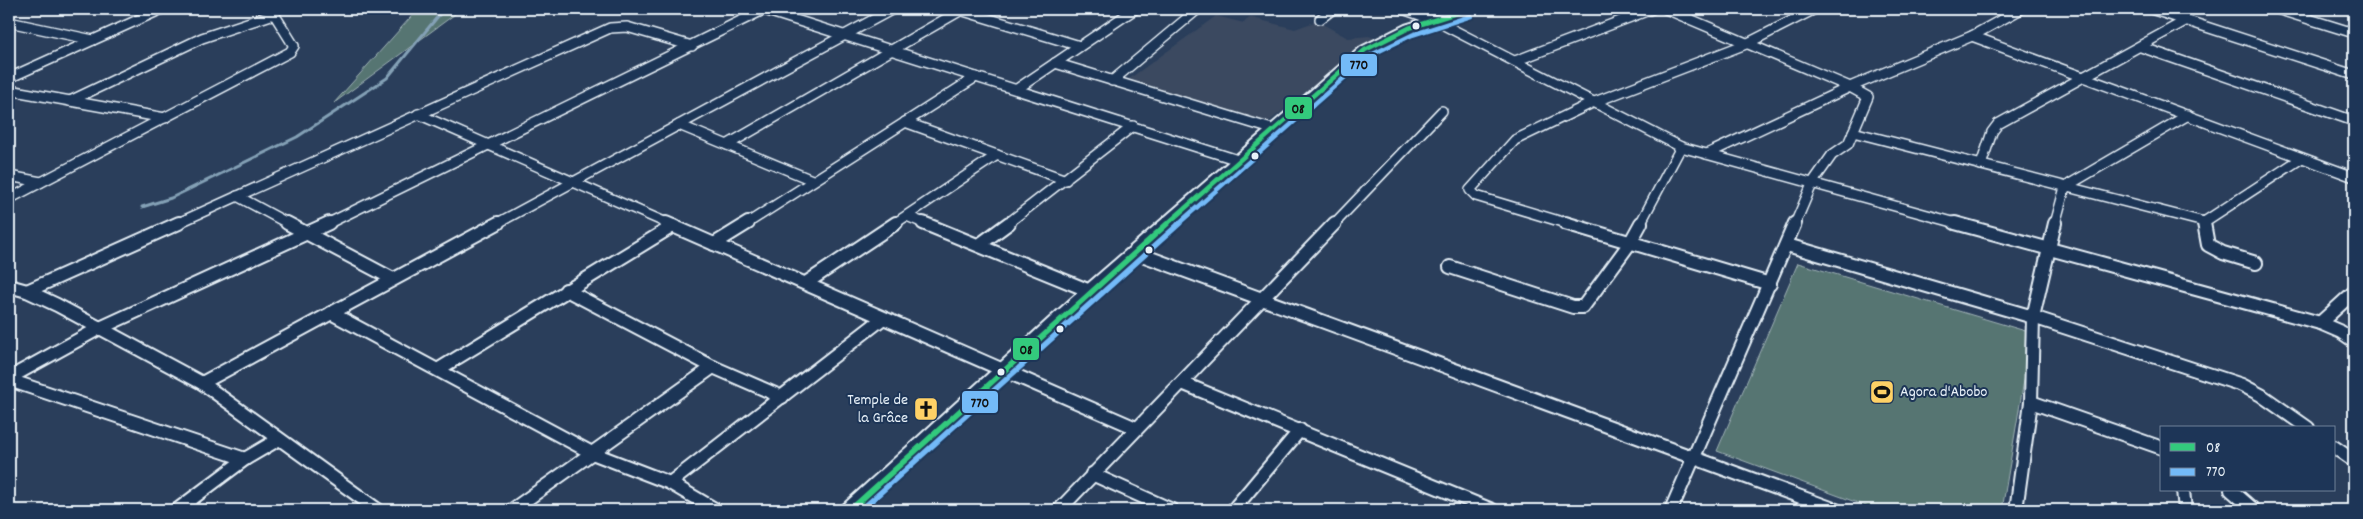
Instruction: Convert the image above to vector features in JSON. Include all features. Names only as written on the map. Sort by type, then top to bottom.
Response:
[{"type":"street","points":[[9,78],[162,9]]},
{"type":"street","points":[[9,379],[98,329],[306,234],[489,146],[763,9],[1241,161]]},
{"type":"street","points":[[202,383],[893,9]]},
{"type":"street","points":[[1017,89],[1135,9]]},
{"type":"street","points":[[1112,80],[1198,9]]},
{"type":"street","points":[[1320,19],[1333,9]]},
{"type":"street","points":[[1403,9],[1434,20],[1592,103],[1681,147],[2320,323],[2341,332],[2354,341]]},
{"type":"street","points":[[850,510],[1090,291],[1241,161],[1365,50],[1409,28],[1469,9]]},
{"type":"street","points":[[1515,62],[1652,9]]},
{"type":"street","points":[[1666,9],[1862,92],[1868,97],[1848,144],[1832,155],[1813,182],[1671,510]]},
{"type":"street","points":[[1790,9],[1803,14]]},
{"type":"street","points":[[1770,284],[1630,243],[1471,193],[1470,190],[1510,143],[1592,103],[1746,44],[1815,9]]},
{"type":"street","points":[[2003,9],[2018,10]]},
{"type":"street","points":[[2151,9],[2354,75]]},
{"type":"street","points":[[2277,9],[2353,31]]},
{"type":"street","points":[[728,145],[962,10],[1080,46]]},
{"type":"street","points":[[1707,154],[1850,87],[1972,36],[2018,10]]},
{"type":"street","points":[[9,199],[294,49],[294,46],[272,11],[202,38],[70,101]]},
{"type":"street","points":[[1981,165],[1992,132],[1998,124],[2087,77],[2187,20]]},
{"type":"street","points":[[9,22],[93,40]]},
{"type":"street","points":[[27,291],[610,28],[627,27],[692,46]]},
{"type":"street","points":[[1972,36],[2354,177]]},
{"type":"street","points":[[2141,47],[2353,120]]},
{"type":"street","points":[[1055,63],[1275,130]]},
{"type":"street","points":[[714,244],[976,77]]},
{"type":"street","points":[[9,90],[165,118]]},
{"type":"street","points":[[1059,510],[1442,111]]},
{"type":"street","points":[[418,114],[882,319],[1136,428]]},
{"type":"street","points":[[2016,510],[2031,402],[2033,317],[2048,247],[2066,187],[2188,115]]},
{"type":"street","points":[[905,122],[1066,180]]},
{"type":"street","points":[[679,125],[812,180]]},
{"type":"street","points":[[979,245],[1066,180],[1133,126]]},
{"type":"street","points":[[1854,132],[2204,222],[2302,158]]},
{"type":"street","points":[[1450,267],[1580,308],[1584,307],[1630,243],[1681,147]]},
{"type":"street","points":[[806,284],[997,155]]},
{"type":"street","points":[[9,176],[41,182]]},
{"type":"street","points":[[236,196],[393,279]]},
{"type":"street","points":[[907,216],[1090,291]]},
{"type":"street","points":[[2204,222],[2208,245],[2223,253],[2256,263]]},
{"type":"street","points":[[438,369],[673,226]]},
{"type":"street","points":[[1787,245],[2033,317],[2242,385],[2262,395],[2305,426]]},
{"type":"street","points":[[1134,252],[1264,298],[1836,510]]},
{"type":"street","points":[[9,286],[27,291],[202,383],[378,510]]},
{"type":"street","points":[[566,290],[713,367],[782,397]]},
{"type":"street","points":[[2320,323],[2354,292]]},
{"type":"street","points":[[331,313],[592,453],[670,483],[716,510]]},
{"type":"street","points":[[670,483],[882,319]]},
{"type":"street","points":[[512,510],[713,367]]},
{"type":"street","points":[[9,379],[245,459]]},
{"type":"street","points":[[1182,383],[1492,510]]},
{"type":"street","points":[[2031,402],[2160,447]]},
{"type":"street","points":[[1233,510],[1300,430]]},
{"type":"street","points":[[177,510],[245,459],[279,439]]},
{"type":"street","points":[[2336,448],[2354,461]]},
{"type":"street","points":[[1092,474],[1172,510]]},
{"type":"street","points":[[2183,492],[2185,510]]},
{"type":"street","points":[[2233,492],[2254,510]]},
{"type":"shaded area","points":[[1216,16],[1244,23],[1249,17],[1295,29],[1317,21],[1348,38],[1369,36],[1381,41],[1361,47],[1266,124],[1129,79]]},
{"type":"green space","points":[[418,9],[462,9],[334,103]]},
{"type":"green space","name":"Agora d'Abobo","points":[[1798,263],[2032,333],[2002,510],[1877,510],[1717,451]]},
{"type":"waterway","points":[[142,207],[171,198],[297,137],[387,78],[444,9]]},
{"type":"transit line","name":"08","points":[[850,510],[1090,291],[1365,50],[1409,28],[1469,9]]},
{"type":"transit line","name":"770","points":[[861,510],[1095,297],[1369,56],[1412,35],[1471,16]]},
{"type":"place","name":"Agora d'Abobo","points":[[1882,392]]},
{"type":"place","name":"Temple de la Grâce","points":[[926,409]]}]
